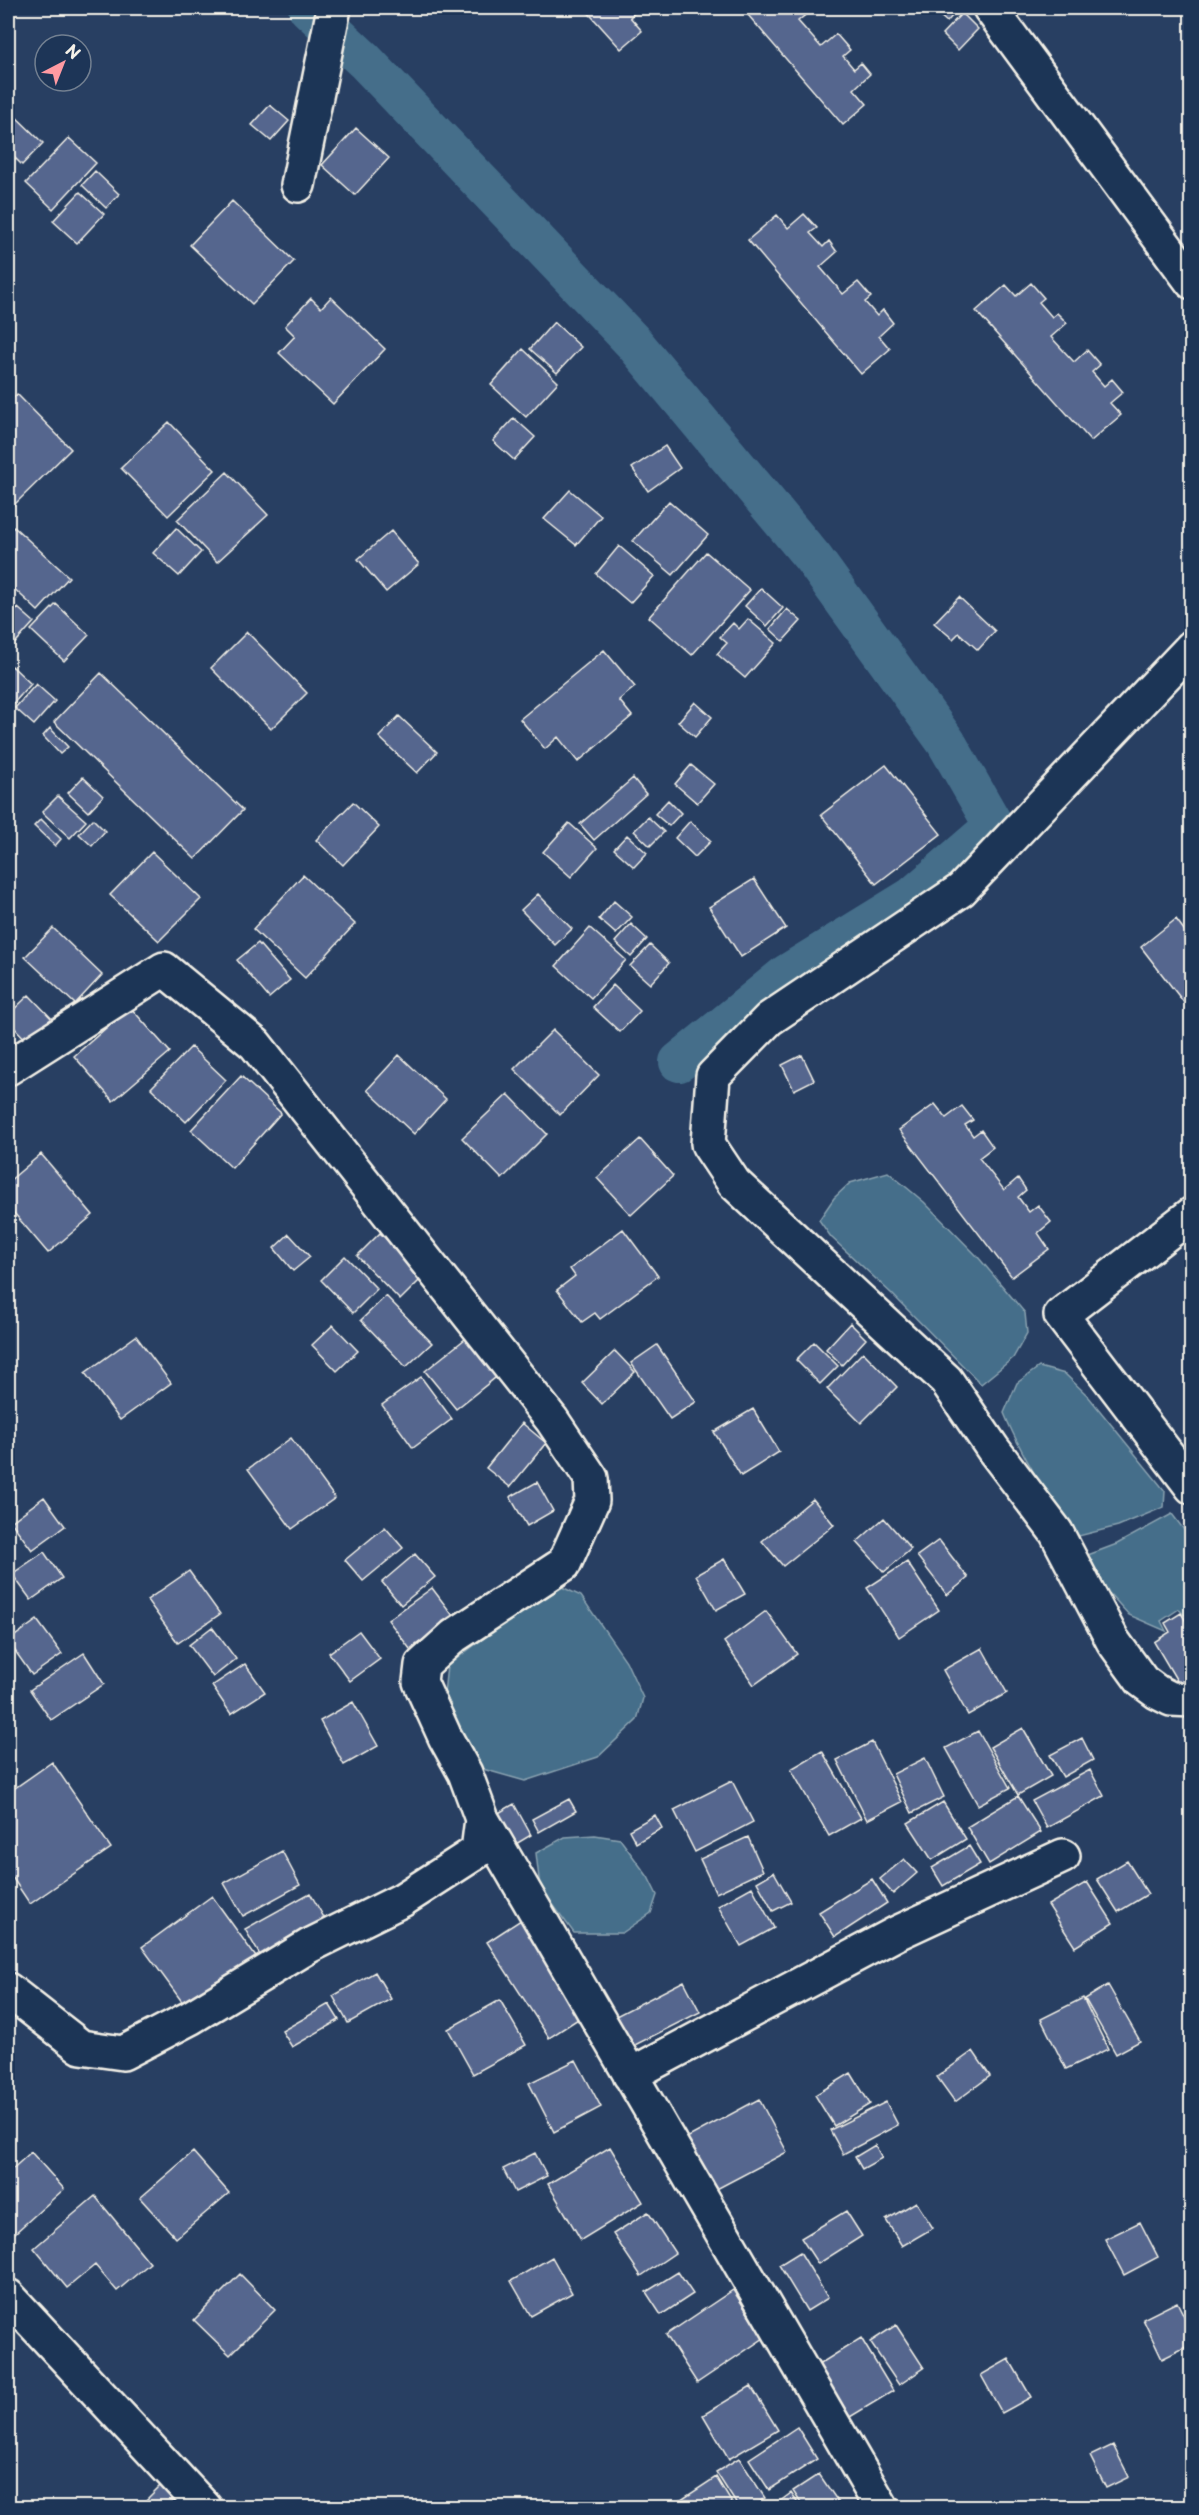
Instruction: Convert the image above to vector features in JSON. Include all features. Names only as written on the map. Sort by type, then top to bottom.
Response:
[{"type":"street","points":[[298,185],[334,8]]},
{"type":"street","points":[[993,9],[1191,282]]},
{"type":"street","points":[[1191,647],[961,890],[769,1020],[713,1076],[708,1144],[734,1183],[946,1380],[993,1449],[1056,1532],[1113,1641],[1142,1681],[1156,1692],[1171,1699],[1191,1700]]},
{"type":"street","points":[[8,1068],[164,969],[255,1044],[577,1454],[591,1478],[592,1501],[564,1564],[453,1636],[422,1665],[420,1682],[445,1737],[465,1773],[482,1819],[882,2508]]},
{"type":"street","points":[[1191,1214],[1061,1316],[1191,1487]]},
{"type":"street","points":[[8,1990],[81,2047],[123,2053],[190,2018],[309,1946],[402,1900],[478,1851],[482,1819]]},
{"type":"street","points":[[630,2075],[897,1933],[1063,1856]]},
{"type":"street","points":[[8,2296],[205,2508]]},
{"type":"water","points":[[888,1172],[924,1202],[978,1257],[1025,1313],[1027,1333],[1013,1358],[981,1384],[892,1294],[831,1237],[819,1220],[834,1198],[850,1183]]},
{"type":"water","points":[[1039,1367],[1065,1374],[1088,1396],[1165,1491],[1164,1507],[1118,1526],[1071,1538],[1027,1461],[1004,1413],[1017,1383]]},
{"type":"water","points":[[1172,1514],[1191,1539],[1191,1610],[1184,1615],[1179,1609],[1161,1621],[1166,1631],[1129,1615],[1109,1593],[1088,1555],[1117,1544]]},
{"type":"water","points":[[562,1587],[581,1596],[626,1661],[643,1698],[637,1720],[598,1757],[525,1781],[483,1769],[443,1703],[447,1666],[500,1626]]},
{"type":"water","points":[[595,1835],[620,1839],[648,1877],[657,1895],[651,1913],[622,1933],[574,1933],[540,1887],[536,1853],[565,1837]]},
{"type":"building","points":[[584,8],[641,8],[630,17],[642,31],[621,49]]},
{"type":"building","points":[[742,8],[814,8],[798,21],[821,47],[836,34],[850,50],[843,56],[854,69],[861,63],[870,74],[854,89],[867,104],[843,125]]},
{"type":"building","points":[[931,8],[959,8],[947,22]]},
{"type":"building","points":[[962,13],[978,29],[958,50],[942,34]]},
{"type":"building","points":[[270,105],[289,121],[271,141],[252,125]]},
{"type":"building","points":[[13,114],[43,143],[22,165],[8,151],[8,120]]},
{"type":"building","points":[[356,128],[389,158],[355,195],[322,165]]},
{"type":"building","points":[[69,138],[96,163],[53,209],[26,183]]},
{"type":"building","points":[[95,171],[119,194],[106,208],[82,185]]},
{"type":"building","points":[[80,192],[104,214],[77,243],[53,221]]},
{"type":"building","points":[[232,201],[294,261],[252,304],[190,245]]},
{"type":"building","points":[[804,214],[817,228],[810,233],[823,247],[829,241],[837,252],[820,267],[843,294],[858,282],[871,297],[865,302],[877,316],[883,310],[893,323],[879,336],[890,349],[861,374],[748,240],[777,215],[788,228]]},
{"type":"building","points":[[1031,283],[1044,298],[1039,302],[1052,317],[1057,313],[1067,323],[1051,337],[1074,362],[1087,350],[1100,365],[1092,372],[1104,386],[1112,379],[1123,392],[1110,403],[1121,415],[1091,441],[976,311],[1006,285],[1016,296]]},
{"type":"building","points":[[331,297],[385,349],[333,404],[279,353],[295,336],[285,326],[311,298],[321,308]]},
{"type":"building","points":[[554,322],[581,347],[557,373],[530,349]]},
{"type":"building","points":[[523,349],[558,382],[526,417],[491,385]]},
{"type":"building","points":[[17,394],[71,449],[13,506],[8,500],[8,403]]},
{"type":"building","points":[[514,418],[535,437],[514,460],[493,441]]},
{"type":"building","points":[[169,422],[215,470],[168,516],[121,468]]},
{"type":"building","points":[[665,446],[680,468],[648,491],[632,468]]},
{"type":"building","points":[[227,472],[268,515],[217,562],[177,520]]},
{"type":"building","points":[[570,490],[601,516],[576,545],[544,519]]},
{"type":"building","points":[[669,501],[708,535],[673,575],[633,541]]},
{"type":"building","points":[[14,527],[69,577],[38,611],[8,583],[8,533]]},
{"type":"building","points":[[176,528],[201,552],[179,576],[153,553]]},
{"type":"building","points":[[391,531],[419,564],[386,592],[358,559]]},
{"type":"building","points":[[619,546],[654,576],[630,603],[596,574]]},
{"type":"building","points":[[706,552],[750,590],[692,655],[649,617]]},
{"type":"building","points":[[761,588],[783,608],[767,626],[745,606]]},
{"type":"building","points":[[959,597],[995,631],[978,650],[959,633],[953,639],[934,623]]},
{"type":"building","points":[[56,604],[89,635],[64,661],[31,630]]},
{"type":"building","points":[[18,608],[34,622],[8,651],[8,620]]},
{"type":"building","points":[[787,609],[801,621],[783,641],[770,629]]},
{"type":"building","points":[[748,619],[776,643],[745,678],[717,654],[727,643],[720,637],[733,623],[739,629]]},
{"type":"building","points":[[247,632],[307,693],[271,729],[211,668]]},
{"type":"building","points":[[604,650],[635,687],[619,700],[632,716],[578,762],[558,737],[545,749],[520,719]]},
{"type":"building","points":[[12,666],[31,684],[10,707],[8,704],[8,670]]},
{"type":"building","points":[[101,673],[243,810],[195,859],[54,722]]},
{"type":"building","points":[[36,684],[55,701],[34,725],[15,708]]},
{"type":"building","points":[[695,702],[712,717],[695,737],[678,722]]},
{"type":"building","points":[[399,716],[437,752],[417,773],[379,737]]},
{"type":"building","points":[[50,728],[68,747],[60,754],[43,736]]},
{"type":"building","points":[[691,765],[714,784],[697,803],[675,784]]},
{"type":"building","points":[[886,765],[941,834],[876,884],[821,815]]},
{"type":"building","points":[[83,777],[103,796],[88,812],[68,793]]},
{"type":"building","points":[[633,778],[646,794],[594,840],[580,824]]},
{"type":"building","points":[[58,796],[86,821],[70,838],[42,812]]},
{"type":"building","points":[[668,800],[681,813],[669,826],[655,814]]},
{"type":"building","points":[[353,802],[379,827],[343,865],[316,840]]},
{"type":"building","points":[[648,817],[664,832],[650,846],[634,831]]},
{"type":"building","points":[[41,819],[61,839],[55,846],[34,826]]},
{"type":"building","points":[[93,819],[105,831],[92,846],[79,834]]},
{"type":"building","points":[[690,821],[711,841],[695,857],[675,838]]},
{"type":"building","points":[[569,823],[597,848],[571,877],[543,852]]},
{"type":"building","points":[[627,835],[647,853],[634,867],[614,849]]},
{"type":"building","points":[[152,852],[201,899],[159,941],[110,895]]},
{"type":"building","points":[[303,875],[355,924],[305,978],[253,929]]},
{"type":"building","points":[[754,879],[786,928],[741,957],[709,907]]},
{"type":"building","points":[[538,894],[572,929],[555,945],[521,910]]},
{"type":"building","points":[[614,901],[632,917],[616,934],[599,919]]},
{"type":"building","points":[[1176,919],[1187,934],[1192,931],[1192,1013],[1141,947]]},
{"type":"building","points":[[631,924],[647,939],[631,957],[615,942]]},
{"type":"building","points":[[53,928],[102,975],[75,1004],[25,957]]},
{"type":"building","points":[[590,928],[626,960],[591,998],[556,966]]},
{"type":"building","points":[[258,943],[290,980],[269,998],[237,960]]},
{"type":"building","points":[[650,945],[669,963],[650,984],[630,966]]},
{"type":"building","points":[[613,985],[640,1011],[620,1032],[593,1007]]},
{"type":"building","points":[[29,995],[55,1022],[31,1045],[8,1021],[8,1015]]},
{"type":"building","points":[[130,1007],[170,1052],[113,1101],[74,1056]]},
{"type":"building","points":[[553,1030],[599,1075],[560,1115],[514,1069]]},
{"type":"building","points":[[191,1047],[226,1080],[186,1122],[151,1088]]},
{"type":"building","points":[[399,1055],[446,1099],[414,1134],[367,1090]]},
{"type":"building","points":[[802,1055],[814,1080],[794,1090],[782,1065]]},
{"type":"building","points":[[241,1076],[281,1113],[232,1168],[191,1130]]},
{"type":"building","points":[[508,1094],[547,1134],[502,1179],[462,1138]]},
{"type":"building","points":[[935,1104],[946,1118],[962,1106],[973,1120],[965,1125],[973,1136],[981,1130],[993,1147],[979,1158],[1004,1190],[1018,1178],[1026,1190],[1018,1197],[1029,1212],[1038,1205],[1051,1222],[1038,1233],[1049,1249],[1012,1277],[899,1130]]},
{"type":"building","points":[[640,1139],[673,1176],[631,1215],[597,1178]]},
{"type":"building","points":[[41,1154],[93,1215],[48,1253],[8,1206],[8,1182]]},
{"type":"building","points":[[623,1229],[658,1276],[600,1319],[595,1313],[582,1322],[557,1290],[575,1276],[570,1269]]},
{"type":"building","points":[[380,1233],[424,1276],[400,1300],[357,1256]]},
{"type":"building","points":[[289,1234],[310,1257],[293,1271],[274,1248]]},
{"type":"building","points":[[345,1256],[377,1289],[353,1313],[321,1280]]},
{"type":"building","points":[[386,1296],[432,1343],[406,1367],[361,1320]]},
{"type":"building","points":[[850,1323],[866,1339],[842,1365],[826,1349]]},
{"type":"building","points":[[333,1325],[358,1351],[337,1371],[312,1345]]},
{"type":"building","points":[[470,1335],[500,1374],[456,1409],[425,1371]]},
{"type":"building","points":[[136,1336],[171,1383],[120,1420],[85,1373]]},
{"type":"building","points":[[814,1342],[838,1366],[820,1384],[796,1360]]},
{"type":"building","points":[[657,1345],[696,1402],[670,1419],[631,1363]]},
{"type":"building","points":[[615,1351],[635,1372],[602,1404],[582,1383]]},
{"type":"building","points":[[863,1352],[897,1387],[861,1423],[827,1389]]},
{"type":"building","points":[[421,1377],[452,1419],[413,1448],[382,1405]]},
{"type":"building","points":[[753,1409],[779,1452],[741,1476],[714,1432]]},
{"type":"building","points":[[522,1423],[546,1443],[510,1487],[486,1468]]},
{"type":"building","points":[[291,1438],[335,1498],[292,1529],[248,1469]]},
{"type":"building","points":[[537,1482],[553,1511],[527,1526],[510,1497]]},
{"type":"building","points":[[44,1497],[65,1526],[32,1550],[11,1522]]},
{"type":"building","points":[[813,1499],[834,1525],[783,1566],[762,1541]]},
{"type":"building","points":[[884,1518],[911,1549],[884,1572],[857,1542]]},
{"type":"building","points":[[385,1527],[403,1548],[363,1581],[345,1560]]},
{"type":"building","points":[[939,1540],[968,1578],[947,1595],[917,1556]]},
{"type":"building","points":[[44,1552],[62,1578],[31,1600],[12,1574]]},
{"type":"building","points":[[415,1554],[435,1577],[401,1605],[382,1582]]},
{"type":"building","points":[[724,1559],[745,1594],[716,1610],[696,1575]]},
{"type":"building","points":[[907,1562],[939,1610],[899,1637],[867,1588]]},
{"type":"building","points":[[189,1571],[220,1614],[178,1643],[147,1600]]},
{"type":"building","points":[[432,1588],[454,1617],[410,1649],[388,1620]]},
{"type":"building","points":[[766,1611],[797,1654],[754,1685],[724,1642]]},
{"type":"building","points":[[1181,1613],[1187,1623],[1192,1620],[1192,1686],[1183,1691],[1154,1642],[1170,1632],[1165,1623]]},
{"type":"building","points":[[37,1620],[62,1654],[32,1675],[8,1641]]},
{"type":"building","points":[[212,1627],[236,1659],[213,1677],[189,1645]]},
{"type":"building","points":[[359,1631],[380,1659],[350,1681],[329,1653]]},
{"type":"building","points":[[982,1648],[1007,1693],[968,1715],[943,1670]]},
{"type":"building","points":[[84,1653],[104,1684],[51,1720],[30,1690]]},
{"type":"building","points":[[245,1664],[265,1692],[231,1714],[212,1686]]},
{"type":"building","points":[[353,1702],[378,1746],[344,1765],[320,1721]]},
{"type":"building","points":[[1023,1728],[1051,1776],[1018,1795],[990,1747]]},
{"type":"building","points":[[978,1731],[1010,1788],[978,1805],[946,1748]]},
{"type":"building","points":[[1082,1738],[1093,1760],[1063,1777],[1050,1755]]},
{"type":"building","points":[[872,1742],[902,1802],[867,1820],[837,1760]]},
{"type":"building","points":[[822,1751],[861,1818],[829,1836],[791,1769]]},
{"type":"building","points":[[925,1758],[944,1797],[912,1813],[893,1774]]},
{"type":"building","points":[[52,1762],[111,1848],[30,1904],[8,1871],[8,1793]]},
{"type":"building","points":[[1090,1770],[1104,1796],[1047,1828],[1032,1801]]},
{"type":"building","points":[[732,1781],[753,1822],[695,1852],[674,1810]]},
{"type":"building","points":[[1018,1796],[1041,1832],[989,1864],[967,1827]]},
{"type":"building","points":[[569,1799],[576,1811],[539,1832],[532,1819]]},
{"type":"building","points":[[943,1802],[966,1839],[932,1860],[908,1823]]},
{"type":"building","points":[[514,1804],[531,1835],[506,1850],[488,1819]]},
{"type":"building","points":[[655,1815],[662,1828],[636,1843],[629,1830]]},
{"type":"building","points":[[748,1837],[763,1871],[716,1893],[700,1859]]},
{"type":"building","points":[[969,1846],[980,1864],[943,1886],[932,1868]]},
{"type":"building","points":[[282,1851],[300,1885],[243,1916],[224,1883]]},
{"type":"building","points":[[904,1859],[917,1873],[893,1894],[880,1879]]},
{"type":"building","points":[[1127,1861],[1148,1894],[1118,1912],[1097,1879]]},
{"type":"building","points":[[774,1872],[791,1902],[773,1911],[757,1882]]},
{"type":"building","points":[[872,1879],[887,1903],[835,1937],[819,1912]]},
{"type":"building","points":[[1087,1882],[1113,1923],[1075,1947],[1048,1905]]},
{"type":"building","points":[[752,1887],[774,1928],[741,1946],[718,1906]]},
{"type":"building","points":[[310,1893],[330,1928],[265,1964],[245,1929]]},
{"type":"building","points":[[212,1896],[261,1964],[191,2014],[142,1947]]},
{"type":"building","points":[[527,1916],[589,2012],[549,2038],[487,1942]]},
{"type":"building","points":[[375,1972],[391,1999],[348,2023],[333,1996]]},
{"type":"building","points":[[684,1981],[700,2012],[627,2049],[612,2018]]},
{"type":"building","points":[[1108,1985],[1140,2041],[1116,2054],[1085,1999]]},
{"type":"building","points":[[1083,1998],[1108,2049],[1066,2069],[1041,2019]]},
{"type":"building","points":[[500,2000],[526,2045],[473,2074],[448,2029]]},
{"type":"building","points":[[329,2004],[339,2020],[292,2047],[282,2031]]},
{"type":"building","points":[[973,2051],[990,2076],[955,2102],[937,2077]]},
{"type":"building","points":[[576,2060],[601,2107],[554,2132],[529,2083]]},
{"type":"building","points":[[851,2073],[870,2104],[834,2126],[815,2095]]},
{"type":"building","points":[[759,2099],[787,2152],[711,2192],[683,2140]]},
{"type":"building","points":[[886,2102],[898,2125],[843,2154],[830,2130]]},
{"type":"building","points":[[875,2145],[882,2158],[862,2169],[855,2157]]},
{"type":"building","points":[[610,2147],[643,2202],[581,2240],[548,2184]]},
{"type":"building","points":[[31,2152],[64,2189],[15,2233],[8,2224],[8,2173]]},
{"type":"building","points":[[193,2152],[229,2193],[176,2238],[140,2198]]},
{"type":"building","points":[[535,2153],[547,2176],[515,2192],[503,2169]]},
{"type":"building","points":[[95,2196],[150,2263],[117,2291],[95,2265],[67,2288],[34,2248]]},
{"type":"building","points":[[916,2202],[933,2228],[902,2246],[886,2220]]},
{"type":"building","points":[[846,2211],[862,2236],[818,2264],[801,2238]]},
{"type":"building","points":[[648,2212],[675,2253],[641,2276],[613,2234]]},
{"type":"building","points":[[1140,2222],[1158,2257],[1124,2275],[1105,2239]]},
{"type":"building","points":[[800,2252],[828,2298],[807,2311],[779,2265]]},
{"type":"building","points":[[552,2257],[572,2293],[531,2316],[511,2281]]},
{"type":"building","points":[[678,2272],[693,2294],[661,2315],[646,2292]]},
{"type":"building","points":[[240,2274],[275,2310],[230,2355],[194,2320]]},
{"type":"building","points":[[733,2290],[764,2338],[697,2383],[666,2335]]},
{"type":"building","points":[[1177,2302],[1192,2332],[1192,2344],[1162,2359],[1143,2319]]},
{"type":"building","points":[[896,2325],[924,2368],[899,2385],[870,2342]]},
{"type":"building","points":[[861,2338],[893,2391],[850,2417],[818,2365]]},
{"type":"building","points":[[1009,2359],[1031,2397],[1002,2413],[981,2375]]},
{"type":"building","points":[[751,2386],[778,2430],[729,2459],[703,2415]]},
{"type":"building","points":[[797,2427],[817,2459],[769,2490],[749,2459]]},
{"type":"building","points":[[1113,2445],[1129,2477],[1106,2488],[1090,2456]]},
{"type":"building","points":[[739,2458],[765,2498],[750,2508],[739,2508],[716,2472]]},
{"type":"building","points":[[819,2474],[839,2503],[833,2508],[804,2508],[793,2491]]},
{"type":"building","points":[[716,2477],[735,2508],[669,2508]]},
{"type":"building","points":[[165,2481],[191,2508],[138,2508]]},
{"type":"building","points":[[791,2493],[801,2508],[771,2508]]},
{"type":"waterway","points":[[308,8],[365,61],[634,343],[813,558],[946,742],[994,826],[912,897],[787,974],[679,1062]]}]
